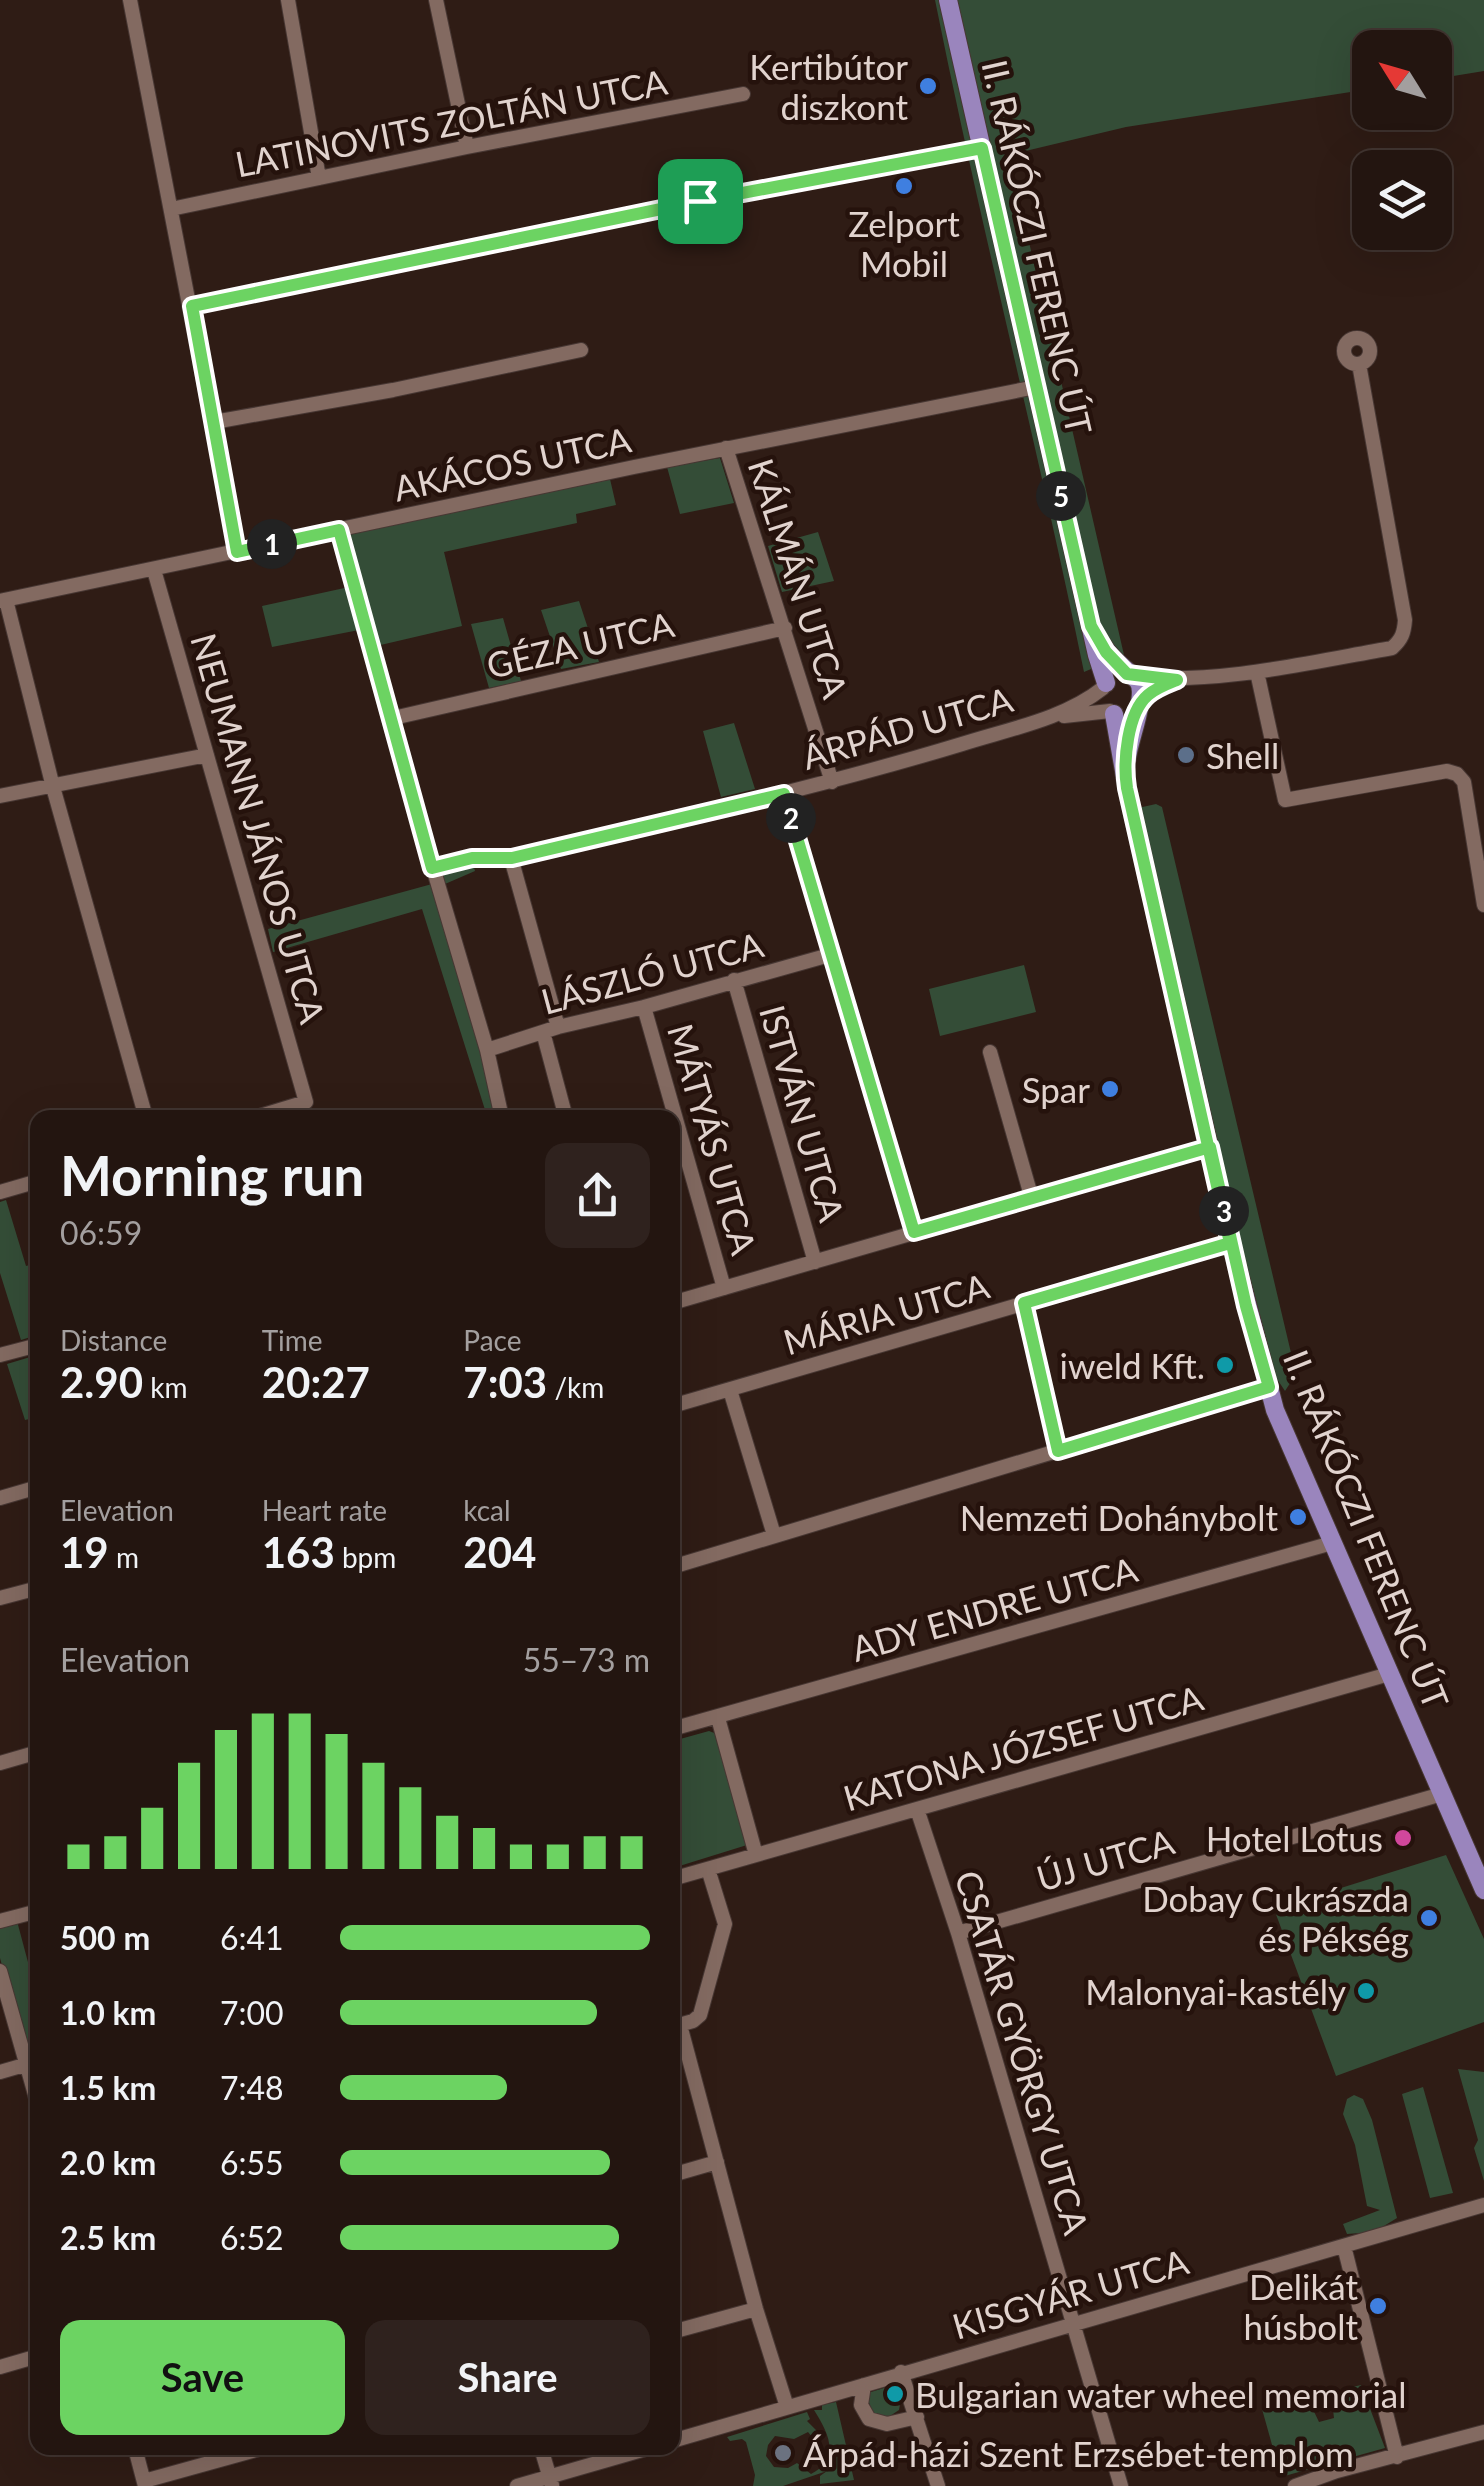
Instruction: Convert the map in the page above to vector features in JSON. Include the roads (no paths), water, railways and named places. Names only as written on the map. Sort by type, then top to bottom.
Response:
[{"type":"main road","name":"II. RÁKÓCZI FERENC ÚT","points":[[948,0],[1105,686],[1105,705],[1112,712],[1230,1243],[1269,1387],[1284,1432],[1484,1890]]},
{"type":"main road","name":"II. RÁKÓCZI FERENC ÚT","points":[[1091,626],[1106,652],[1142,686],[1125,774]]},
{"type":"main road","points":[[1105,686],[1112,678],[1130,676]]},
{"type":"main road","points":[[1112,712],[1122,716],[1140,704]]},
{"type":"street","points":[[130,0],[237,552]]},
{"type":"street","points":[[288,0],[319,178]]},
{"type":"street","points":[[436,0],[467,147]]},
{"type":"street","name":"LATINOVITS ZOLTÁN UTCA","points":[[171,210],[743,94]]},
{"type":"street","points":[[192,306],[700,201],[982,148]]},
{"type":"street","points":[[214,422],[393,390],[581,350]]},
{"type":"street","points":[[1130,676],[1177,680],[1258,672],[1392,648],[1404,633],[1405,620],[1360,364]]},
{"type":"street","name":"AKÁCOS UTCA","points":[[3,601],[726,448],[1036,387]]},
{"type":"street","name":"KÁLMÁN UTCA","points":[[726,448],[832,782]]},
{"type":"street","points":[[339,530],[389,719],[487,1050],[500,1110]]},
{"type":"street","name":"NEUMANN JÁNOS UTCA","points":[[154,570],[306,1102],[280,1110]]},
{"type":"street","points":[[3,601],[144,1110]]},
{"type":"street","name":"GÉZA UTCA","points":[[389,719],[784,628]]},
{"type":"street","points":[[1258,672],[1285,800],[1448,772],[1464,782],[1484,905]]},
{"type":"street","points":[[1140,704],[1177,680]]},
{"type":"street","name":"ÁRPÁD UTCA","points":[[432,868],[472,858],[512,858],[832,782],[1048,718],[1091,698],[1105,686]]},
{"type":"street","name":"ÁRPÁD UTCA","points":[[1048,718],[1112,712]]},
{"type":"street","points":[[0,796],[207,754]]},
{"type":"street","points":[[784,794],[914,1232]]},
{"type":"street","points":[[512,858],[558,1027]]},
{"type":"street","name":"LÁSZLÓ UTCA","points":[[487,1050],[558,1027],[833,954]]},
{"type":"street","name":"ISTVÁN UTCA","points":[[734,980],[815,1262]]},
{"type":"street","name":"MÁTYÁS UTCA","points":[[644,1007],[673,1110]]},
{"type":"street","points":[[542,1032],[564,1110]]},
{"type":"street","points":[[990,1052],[1032,1199]]},
{"type":"street","name":"MÁTYÁS UTCA","points":[[680,1133],[724,1288]]},
{"type":"street","points":[[680,1301],[1210,1147]]},
{"type":"street","points":[[0,1192],[30,1183]]},
{"type":"street","name":"MÁRIA UTCA","points":[[680,1404],[1230,1243]]},
{"type":"street","points":[[1024,1303],[1058,1451]]},
{"type":"street","points":[[0,1355],[30,1347]]},
{"type":"street","points":[[680,1564],[1269,1387]]},
{"type":"street","points":[[730,1390],[774,1535]]},
{"type":"street","points":[[0,1498],[30,1489]]},
{"type":"street","name":"ADY ENDRE UTCA","points":[[680,1727],[1332,1543]]},
{"type":"street","points":[[0,1598],[30,1590]]},
{"type":"street","name":"KATONA JÓZSEF UTCA","points":[[680,1877],[1389,1674]]},
{"type":"street","points":[[718,1718],[756,1855]]},
{"type":"street","points":[[0,1763],[30,1754]]},
{"type":"street","name":"ÚJ UTCA","points":[[958,1932],[1442,1794]]},
{"type":"street","name":"CSATÁR GYÖRGY UTCA","points":[[917,1809],[958,1932],[1122,2486]]},
{"type":"street","points":[[680,2025],[693,2021],[704,2008],[724,1930],[708,1869]]},
{"type":"street","points":[[0,1921],[30,1912]]},
{"type":"street","points":[[0,1971],[30,2057]]},
{"type":"street","points":[[680,2039],[787,2407]]},
{"type":"street","points":[[0,2072],[30,2064]]},
{"type":"street","points":[[680,2173],[717,2162]]},
{"type":"street","name":"KISGYÁR UTCA","points":[[680,2438],[1484,2204]]},
{"type":"street","points":[[1344,2246],[1397,2456]]},
{"type":"street","points":[[680,2330],[756,2309]]},
{"type":"street","points":[[0,2367],[30,2358]]},
{"type":"street","points":[[902,2372],[938,2486]]},
{"type":"street","points":[[864,2385],[861,2405],[868,2419],[882,2424],[917,2417]]},
{"type":"street","points":[[1295,2486],[1484,2432]]},
{"type":"street","points":[[137,2455],[145,2484],[240,2455]]},
{"type":"street","points":[[543,2455],[550,2481]]},
{"type":"street","points":[[517,2486],[550,2481],[628,2455]]},
{"type":"place","name":"Kertibútor diszkont","points":[[928,86]]},
{"type":"place","name":"Zelport Mobil","points":[[904,186]]},
{"type":"place","name":"Shell","points":[[1186,755]]},
{"type":"place","name":"Spar","points":[[1110,1089]]},
{"type":"place","name":"iweld Kft.","points":[[1225,1365]]},
{"type":"place","name":"Nemzeti Dohánybolt","points":[[1298,1517]]},
{"type":"place","name":"Hotel Lotus","points":[[1403,1838]]},
{"type":"place","name":"Dobay Cukrászda és Pékség","points":[[1429,1918]]},
{"type":"place","name":"Malonyai-kastély","points":[[1366,1991]]},
{"type":"place","name":"Delikát húsbolt","points":[[1378,2306]]},
{"type":"place","name":"Bulgarian water wheel memorial","points":[[895,2394]]},
{"type":"place","name":"Árpád-házi Szent Erzsébet-templom","points":[[783,2453]]}]
